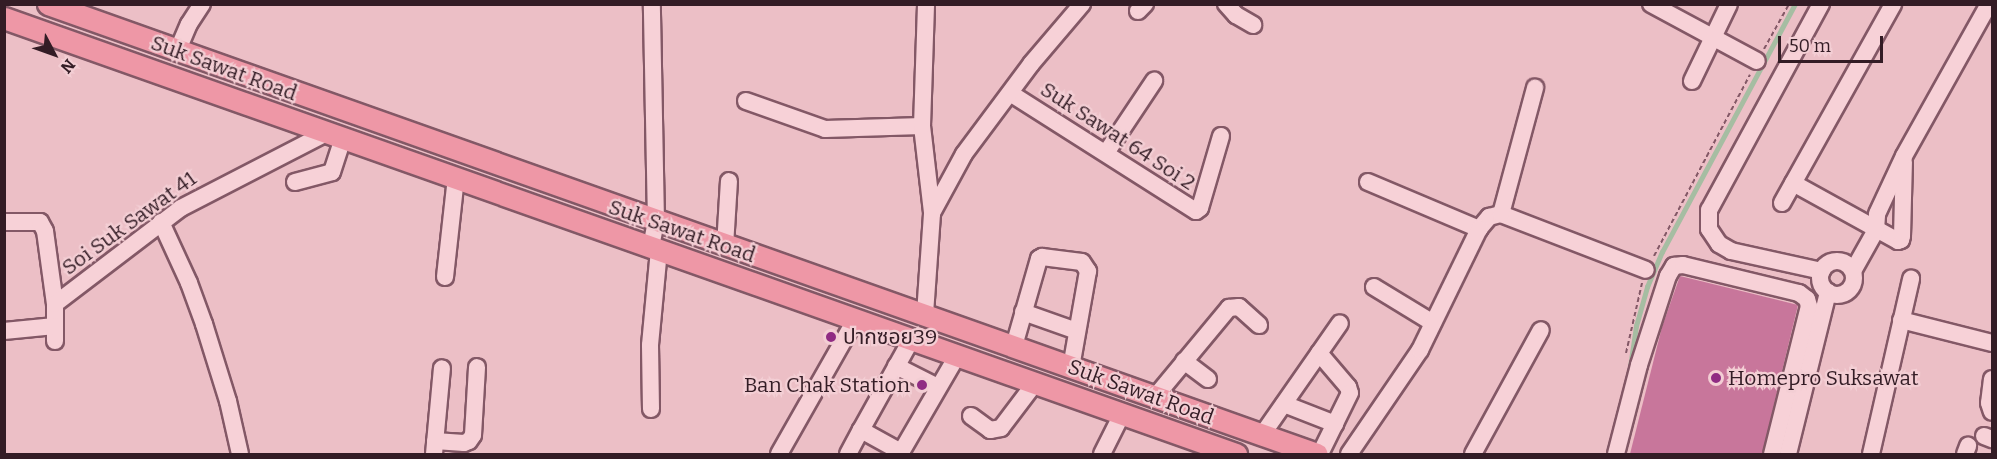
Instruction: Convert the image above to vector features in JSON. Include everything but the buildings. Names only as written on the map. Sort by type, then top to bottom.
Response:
[{"type":"main road","name":"Suk Sawat Road","points":[[48,4],[94,13],[177,51],[656,222],[925,314],[1319,454]]},
{"type":"main road","name":"Suk Sawat Road","points":[[4,18],[1236,454]]},
{"type":"street","points":[[177,51],[189,24],[202,4]]},
{"type":"street","points":[[651,4],[656,222],[650,345],[651,409]]},
{"type":"street","points":[[925,314],[932,213],[922,126],[926,4]]},
{"type":"street","points":[[932,213],[964,154],[1082,4]]},
{"type":"street","points":[[1226,4],[1236,15],[1253,25]]},
{"type":"street","points":[[1651,4],[1757,61]]},
{"type":"street","points":[[1692,81],[1730,4]]},
{"type":"street","points":[[1821,4],[1709,210],[1709,229],[1719,244],[1731,251],[1822,271]]},
{"type":"street","points":[[1782,203],[1893,4]]},
{"type":"street","points":[[1849,267],[1830,262],[1822,271],[1821,284],[1828,292],[1840,294],[1846,292],[1853,283],[1849,267],[1873,223],[1904,156],[1989,4]]},
{"type":"street","points":[[1106,153],[1154,81]]},
{"type":"street","points":[[1501,214],[1535,88]]},
{"type":"street","name":"Suk Sawat 64 Soi 2","points":[[1010,93],[1106,153],[1190,210],[1196,211],[1200,208],[1221,136]]},
{"type":"street","points":[[746,101],[825,129],[922,126]]},
{"type":"street","points":[[295,182],[332,172],[335,135]]},
{"type":"street","name":"Soi Suk Sawat 41","points":[[55,304],[161,222],[196,198],[335,135]]},
{"type":"street","points":[[1793,183],[1873,223],[1901,240],[1904,156]]},
{"type":"street","points":[[445,277],[456,178]]},
{"type":"street","points":[[725,246],[729,181]]},
{"type":"street","points":[[1368,182],[1479,229]]},
{"type":"street","points":[[1349,454],[1399,385],[1433,323],[1479,229],[1489,217],[1501,214],[1646,270]]},
{"type":"street","points":[[4,222],[40,222],[45,231],[55,304],[55,334],[4,331]]},
{"type":"street","points":[[161,222],[189,283],[204,324],[228,401],[240,454]]},
{"type":"street","points":[[1014,346],[1039,259],[1042,257],[1082,262],[1088,271],[1071,367]]},
{"type":"street","points":[[1616,454],[1639,365],[1668,276],[1674,266],[1683,265],[1799,293],[1808,299],[1809,306],[1772,454]]},
{"type":"street","points":[[1871,454],[1911,279]]},
{"type":"street","points":[[1374,287],[1433,323]]},
{"type":"street","points":[[1788,454],[1828,292]]},
{"type":"street","points":[[1155,397],[1228,308],[1239,307],[1259,325]]},
{"type":"street","points":[[1023,312],[1077,332]]},
{"type":"street","points":[[779,454],[855,320]]},
{"type":"street","points":[[1902,320],[1992,343]]},
{"type":"street","points":[[1262,435],[1340,323]]},
{"type":"street","points":[[1473,454],[1541,330]]},
{"type":"street","points":[[848,454],[911,340]]},
{"type":"street","points":[[1319,454],[1350,393],[1348,387],[1320,353]]},
{"type":"street","points":[[861,430],[901,453],[957,356]]},
{"type":"street","points":[[1184,361],[1208,379]]},
{"type":"street","points":[[896,366],[938,387]]},
{"type":"street","points":[[442,368],[435,448],[464,443],[469,441],[473,435],[477,367]]},
{"type":"street","points":[[1992,379],[1989,404],[1992,412]]},
{"type":"street","points":[[971,416],[990,430],[1001,428],[1035,383]]},
{"type":"street","points":[[1284,404],[1335,424]]},
{"type":"street","points":[[1102,454],[1122,414]]},
{"type":"path","points":[[1624,362],[1646,270],[1789,4]]},
{"type":"waterway","points":[[1629,374],[1636,326],[1647,287],[1662,252],[1795,4]]},
{"type":"place","name":"ปากซอย39","points":[[831,337]]},
{"type":"place","name":"Homepro Suksawat","points":[[1716,378]]},
{"type":"place","name":"Ban Chak Station","points":[[922,385]]}]
